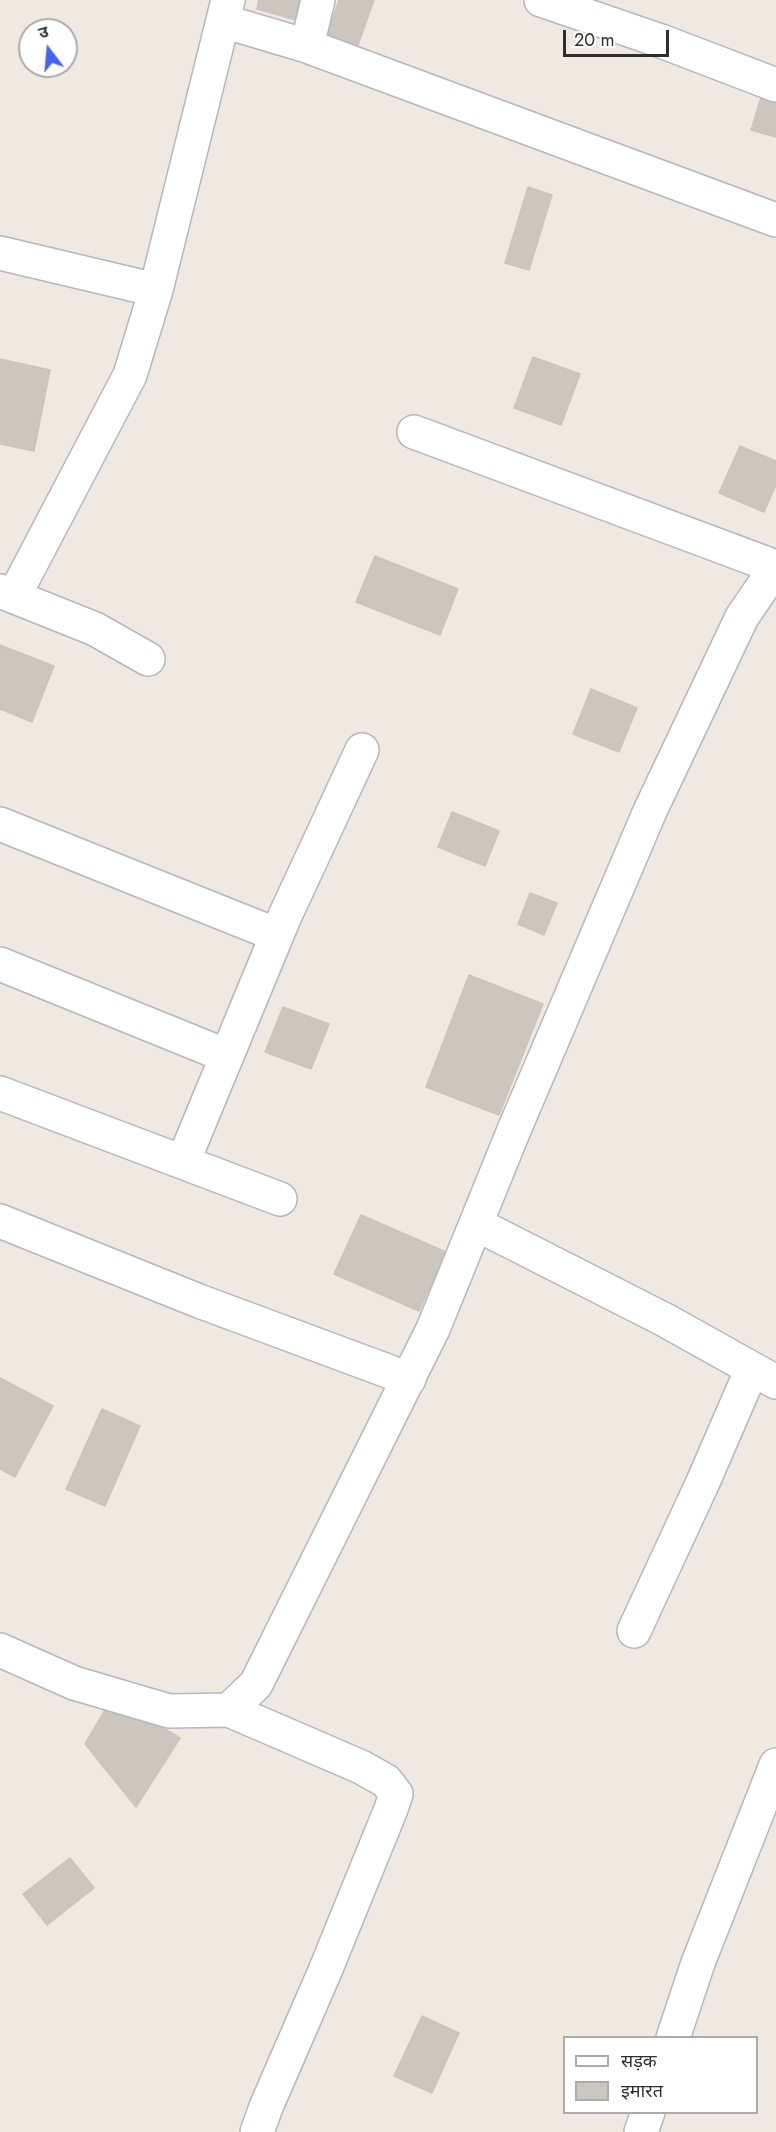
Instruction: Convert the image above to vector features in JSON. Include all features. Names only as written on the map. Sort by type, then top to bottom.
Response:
[{"type":"street","points":[[307,46],[318,0]]},
{"type":"street","points":[[541,0],[661,41],[776,85]]},
{"type":"street","points":[[148,659],[95,629],[7,593],[129,375],[156,290],[225,10],[307,46],[776,220]]},
{"type":"street","points":[[0,253],[156,290]]},
{"type":"street","points":[[229,1710],[256,1684],[433,1329],[514,1130],[650,811],[742,617],[776,567],[414,432]]},
{"type":"street","points":[[183,1162],[277,935],[362,750]]},
{"type":"street","points":[[0,824],[277,935]]},
{"type":"street","points":[[0,964],[227,1056]]},
{"type":"street","points":[[0,1093],[280,1199]]},
{"type":"street","points":[[0,1221],[199,1301],[409,1379]]},
{"type":"street","points":[[476,1224],[665,1320],[764,1376],[703,1482],[634,1631]]},
{"type":"street","points":[[0,1650],[74,1683],[169,1711],[229,1710],[361,1767],[386,1781],[396,1794],[257,2132]]},
{"type":"street","points":[[673,2036],[698,1963],[776,1765]]},
{"type":"street","points":[[641,2132],[647,2114]]},
{"type":"building","points":[[259,0],[301,0],[296,20],[257,9]]},
{"type":"building","points":[[339,0],[374,0],[357,48],[326,38]]},
{"type":"building","points":[[767,78],[776,81],[776,137],[751,130]]},
{"type":"building","points":[[528,187],[552,195],[529,270],[505,263]]},
{"type":"building","points":[[533,357],[580,374],[561,425],[514,408]]},
{"type":"building","points":[[0,359],[50,370],[34,451],[0,444]]},
{"type":"building","points":[[740,446],[776,461],[776,485],[764,512],[719,493]]},
{"type":"building","points":[[375,556],[458,589],[440,635],[356,602]]},
{"type":"building","points":[[0,645],[54,666],[32,722],[0,709]]},
{"type":"building","points":[[591,689],[637,708],[619,752],[573,734]]},
{"type":"building","points":[[452,812],[499,831],[485,866],[438,847]]},
{"type":"building","points":[[530,893],[557,903],[544,935],[518,924]]},
{"type":"building","points":[[469,975],[543,1004],[499,1115],[426,1087]]},
{"type":"building","points":[[283,1007],[329,1024],[311,1069],[265,1052]]},
{"type":"building","points":[[361,1215],[446,1252],[419,1311],[334,1274]]},
{"type":"building","points":[[0,1378],[53,1406],[15,1477],[0,1469]]},
{"type":"building","points":[[102,1409],[140,1426],[105,1506],[66,1489]]},
{"type":"building","points":[[112,1698],[180,1738],[136,1807],[85,1744]]},
{"type":"building","points":[[70,1858],[94,1888],[47,1925],[23,1894]]},
{"type":"building","points":[[422,2016],[459,2033],[432,2093],[394,2076]]}]
